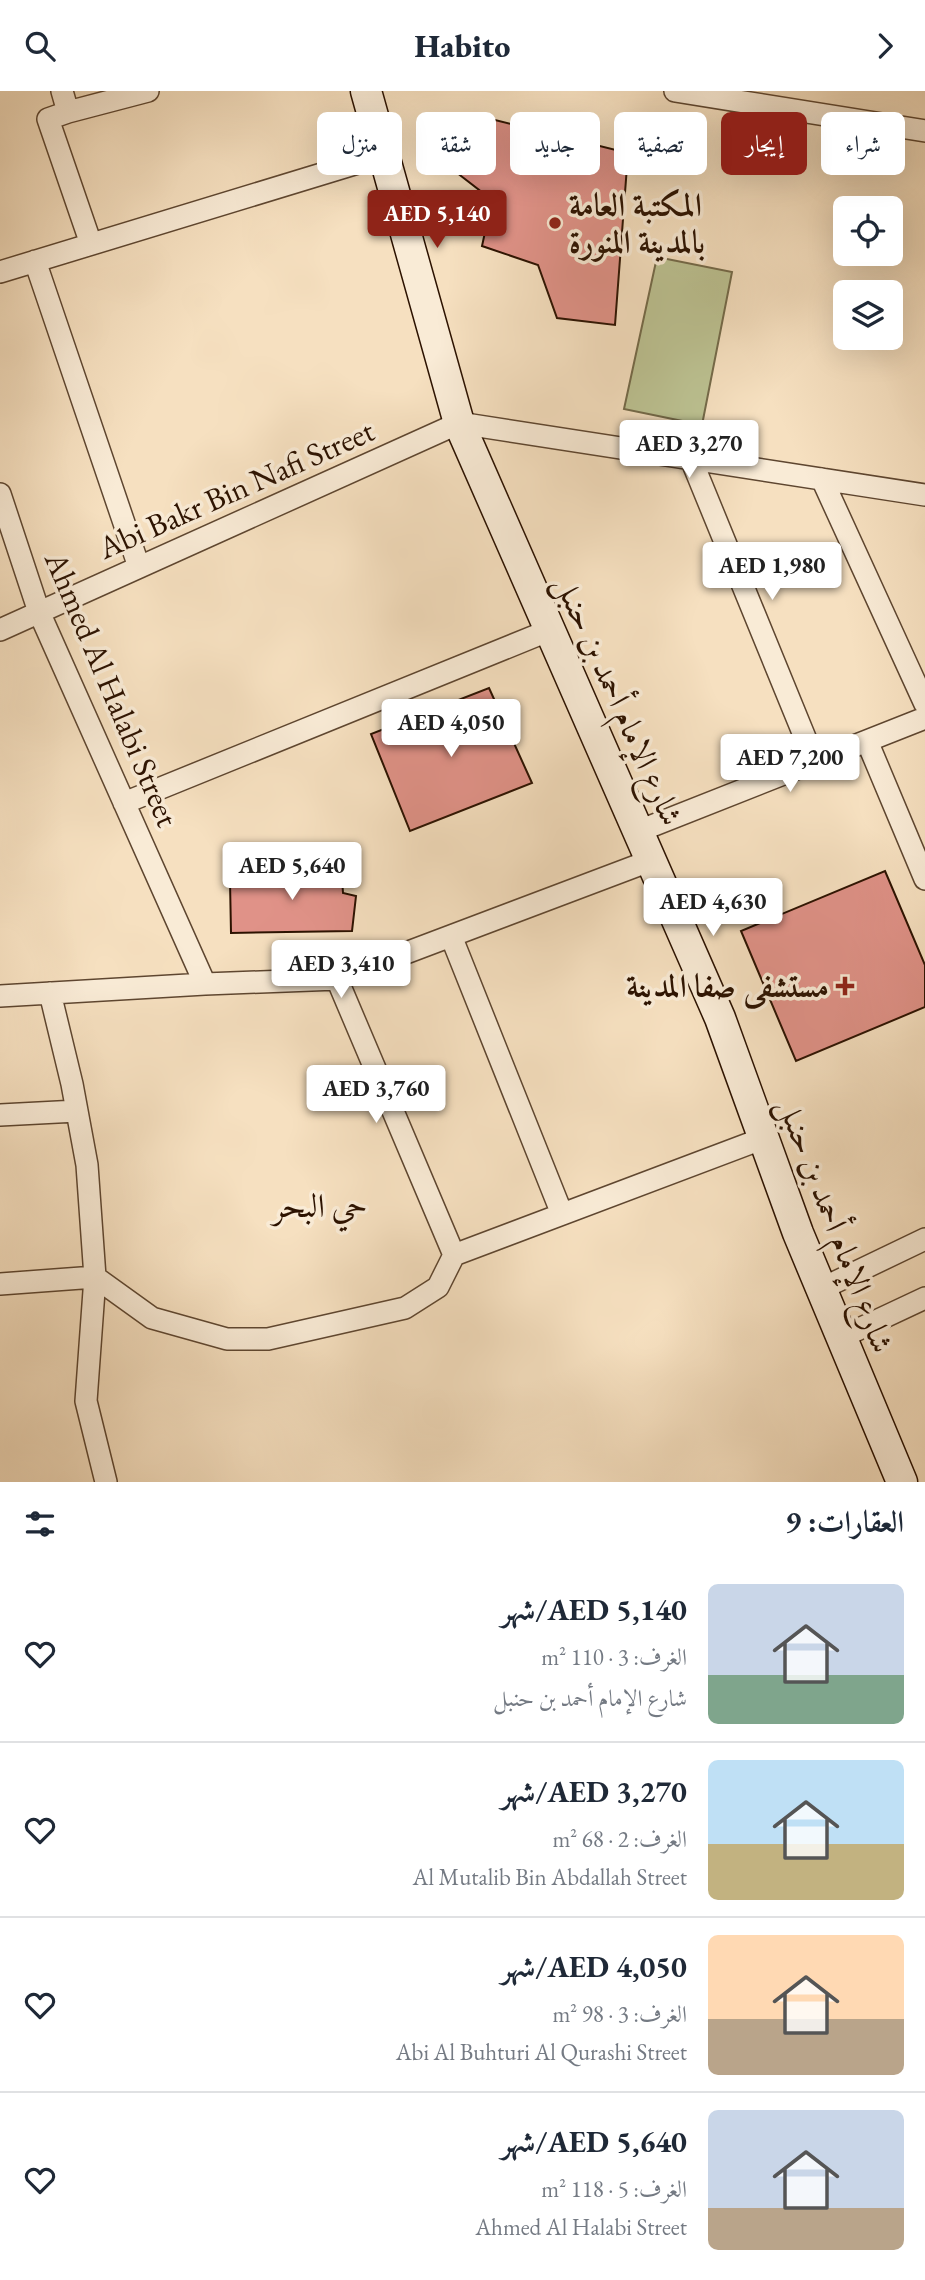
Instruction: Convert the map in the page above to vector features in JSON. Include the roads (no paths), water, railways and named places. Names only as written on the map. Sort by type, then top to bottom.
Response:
[{"type":"main road","name":"شارع الإمام أحمد بن حنبل","points":[[366,91],[372,112]]},
{"type":"main road","name":"شارع الإمام أحمد بن حنبل","points":[[390,175],[459,423],[720,1018],[821,1289],[902,1482]]},
{"type":"street","points":[[62,91],[68,113]]},
{"type":"street","points":[[91,244],[48,119],[148,91]]},
{"type":"street","points":[[675,91],[925,131]]},
{"type":"street","points":[[0,272],[318,175]]},
{"type":"street","points":[[35,261],[139,567]]},
{"type":"street","points":[[459,423],[925,495]]},
{"type":"street","name":"Abi Bakr Bin Nafi Street","points":[[0,630],[459,423]]},
{"type":"street","points":[[691,459],[815,762]]},
{"type":"street","points":[[822,479],[925,704]]},
{"type":"street","name":"Ahmed Al Halabi Street","points":[[0,494],[39,612],[205,984]]},
{"type":"street","points":[[124,803],[550,630]]},
{"type":"street","points":[[639,831],[925,718]]},
{"type":"street","points":[[867,741],[925,880]]},
{"type":"street","points":[[0,996],[337,979],[652,860]]},
{"type":"street","points":[[451,936],[562,1214]]},
{"type":"street","points":[[337,979],[454,1255]]},
{"type":"street","points":[[50,993],[87,1164],[94,1277],[86,1401],[107,1482]]},
{"type":"street","points":[[0,1115],[77,1111]]},
{"type":"street","points":[[0,1284],[94,1277],[152,1318],[227,1339],[268,1339],[405,1308],[438,1287],[454,1255],[764,1138]]},
{"type":"street","points":[[821,1289],[925,1239]]},
{"type":"street","points":[[842,1337],[925,1298]]},
{"type":"place","name":"المكتبة العامة بالمدينة المنورة","points":[[555,223]]},
{"type":"place","name":"مستشفی صفا المدینة","points":[[845,986]]},
{"type":"district","name":"حي البحر","points":[[320,1205]]}]
